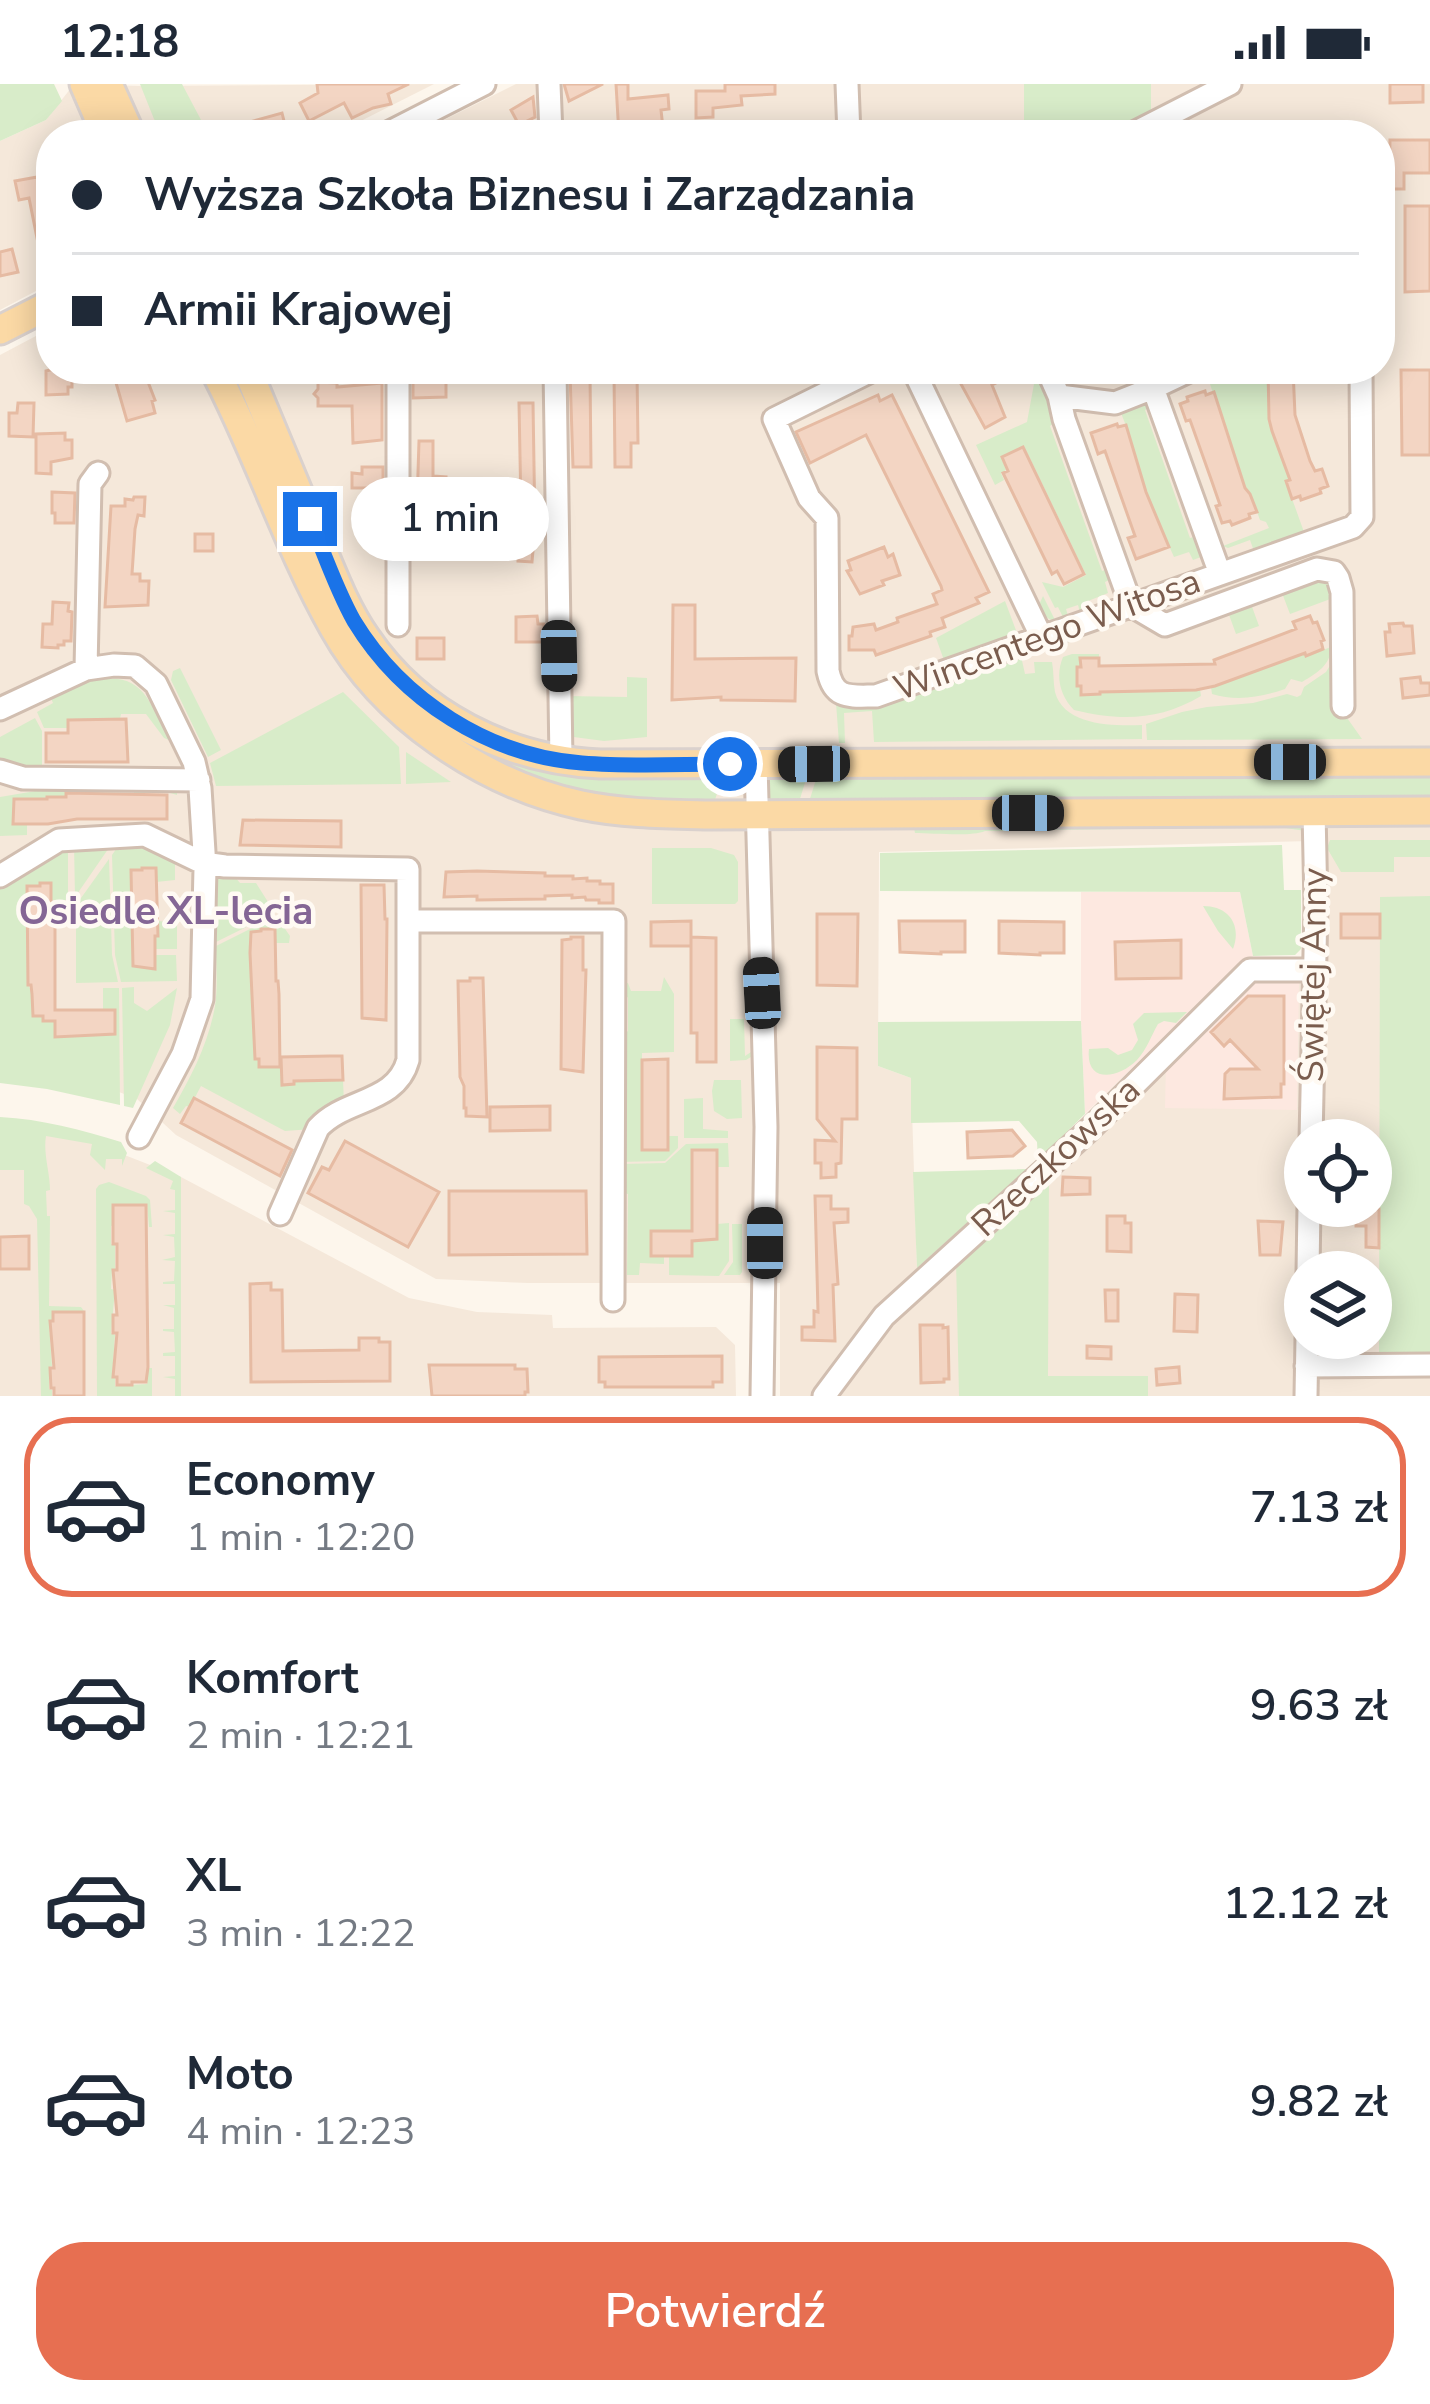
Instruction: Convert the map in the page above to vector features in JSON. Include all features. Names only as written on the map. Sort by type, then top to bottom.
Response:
[{"type":"main road","points":[[84,84],[100,120]]},
{"type":"main road","points":[[109,84],[125,120]]},
{"type":"main road","points":[[0,330],[36,312]]},
{"type":"main road","points":[[221,384],[335,631],[372,681],[415,722],[473,763],[578,805],[644,814],[1430,811]]},
{"type":"main road","points":[[253,384],[341,594],[377,652],[406,684],[458,724],[524,752],[561,752],[600,764],[1430,762]]},
{"type":"street","points":[[413,120],[484,84]]},
{"type":"street","points":[[549,84],[550,120]]},
{"type":"street","points":[[847,84],[848,120]]},
{"type":"street","points":[[1159,120],[1230,84]]},
{"type":"street","points":[[398,384],[398,625]]},
{"type":"street","points":[[555,384],[561,752]]},
{"type":"street","name":"Wincentego Witosa","points":[[845,384],[774,419],[809,497],[827,518],[828,671],[831,685],[849,696],[875,696],[1354,527],[1361,517],[1361,384]]},
{"type":"street","points":[[920,384],[1042,638]]},
{"type":"street","points":[[1053,384],[1131,605],[1165,625],[1317,569],[1334,572],[1342,592],[1342,706]]},
{"type":"street","points":[[1059,396],[1115,403],[1161,384]]},
{"type":"street","points":[[1153,388],[1220,574]]},
{"type":"street","points":[[86,669],[90,484],[98,473]]},
{"type":"street","points":[[0,710],[86,669],[135,666],[156,684],[199,780],[205,868],[202,999],[183,1054],[139,1137]]},
{"type":"street","points":[[756,764],[766,1127],[762,1396]]},
{"type":"street","points":[[0,771],[23,778],[199,780]]},
{"type":"street","name":"Świętej Anny","points":[[1311,1119],[1314,811]]},
{"type":"street","points":[[0,876],[59,840],[145,836],[202,863],[225,866],[408,869],[408,1060],[404,1073],[383,1094],[341,1109],[318,1128],[280,1214]]},
{"type":"street","points":[[408,921],[614,921],[613,1300]]},
{"type":"street","name":"Rzeczkowska","points":[[824,1396],[884,1316],[1090,1129],[1250,970],[1314,970]]},
{"type":"street","points":[[1306,1359],[1306,1396]]},
{"type":"street","points":[[1306,1366],[1430,1365]]},
{"type":"shaded area","points":[[74,84],[434,84],[363,120],[46,120]]},
{"type":"shaded area","points":[[516,84],[1430,84],[1430,1396],[838,1396],[899,1311],[1248,982],[1311,982],[1311,841],[879,852],[878,1066],[911,1078],[917,1268],[812,1396],[780,1396],[780,1283],[436,1279],[176,1135],[137,1099],[83,1078],[0,1067],[0,355],[36,336],[36,384],[1395,384],[1395,120],[444,120]]},
{"type":"shaded area","points":[[36,125],[36,291],[0,310],[0,141]]},
{"type":"shaded area","points":[[1081,892],[1240,892],[1253,956],[1238,964],[1085,1114],[1081,1021]]},
{"type":"shaded area","points":[[1248,982],[1299,982],[1297,1110],[1165,1108],[1166,1063]]},
{"type":"shaded area","points":[[0,1125],[86,1140],[181,1177],[409,1298],[477,1312],[552,1315],[553,1328],[716,1327],[735,1345],[736,1396],[0,1396]]},
{"type":"green space","points":[[0,84],[54,84],[62,101],[46,120],[36,120],[36,125],[0,141]]},
{"type":"green space","points":[[140,84],[182,84],[201,120],[155,120]]},
{"type":"green space","points":[[1024,84],[1151,84],[1151,114],[1138,120],[1024,120]]},
{"type":"green space","points":[[1034,384],[1043,384],[1056,422],[1050,426],[1102,571],[1113,567],[1111,579],[1105,582],[1108,593],[1083,603],[1087,613],[1081,616],[1078,605],[1066,609],[1069,619],[1059,621],[1055,621],[1047,618],[1041,610],[1043,596],[1055,620],[1063,617],[1042,582],[1063,587],[1086,575],[1024,446],[1001,457],[1004,480],[995,485],[976,445],[1027,422]]},
{"type":"green space","points":[[1210,384],[1268,384],[1269,419],[1303,535],[1255,554],[1250,540],[1223,546],[1269,528],[1244,489]]},
{"type":"green space","points":[[1142,399],[1155,405],[1145,410],[1190,538],[1201,535],[1209,554],[1193,560],[1189,552],[1174,557],[1145,492],[1119,408]]},
{"type":"green space","points":[[1321,579],[1331,584],[1333,598],[1290,614],[1282,593]]},
{"type":"green space","points":[[1005,601],[1015,637],[945,663],[936,638]]},
{"type":"green space","points":[[1251,604],[1259,626],[1236,634],[1228,612]]},
{"type":"green space","points":[[1331,647],[1322,668],[1302,682],[1291,679],[1285,689],[1249,697],[1212,694],[1211,687]]},
{"type":"green space","points":[[1099,654],[1099,658],[1080,659],[1077,685],[1081,694],[1200,689],[1201,696],[1170,710],[1139,716],[1074,710],[1059,678],[1063,657]]},
{"type":"green space","points":[[1021,656],[1025,674],[1035,673],[1034,662],[1052,662],[1055,692],[1068,712],[1091,722],[1142,725],[1142,739],[874,742],[872,711],[844,713],[845,743],[839,743],[836,703],[866,704]]},
{"type":"green space","points":[[1334,659],[1340,708],[1362,739],[1147,740],[1146,724],[1182,712],[1287,694],[1297,697]]},
{"type":"green space","points":[[180,668],[221,750],[208,757],[171,680],[173,671]]},
{"type":"green space","points":[[93,674],[95,680],[111,678],[135,685],[150,702],[169,740],[146,714],[69,720],[68,728],[44,728],[37,712],[53,703],[49,694]]},
{"type":"green space","points":[[627,677],[647,678],[647,737],[604,741],[566,736],[565,696],[627,697]]},
{"type":"green space","points":[[343,692],[399,747],[401,784],[216,786],[210,763]]},
{"type":"green space","points":[[35,718],[42,731],[42,768],[21,771],[0,760],[0,737]]},
{"type":"green space","points":[[444,734],[476,744],[725,774],[725,778],[715,803],[587,795],[520,775]]},
{"type":"green space","points":[[406,752],[451,782],[406,784]]},
{"type":"green space","points":[[1430,772],[1430,802],[809,802],[818,773]]},
{"type":"green space","points":[[769,773],[808,773],[799,802],[766,800],[764,780]]},
{"type":"green space","points":[[65,786],[177,787],[177,795],[142,793],[142,803],[134,803],[134,792],[15,799],[13,824],[27,824],[27,835],[0,836],[0,797]]},
{"type":"green space","points":[[959,821],[1296,822],[1306,831],[1278,827],[915,833],[914,828]]},
{"type":"green space","points":[[145,840],[175,855],[175,880],[156,882],[155,868],[131,871],[133,966],[155,969],[155,955],[176,955],[177,981],[121,982],[115,955],[112,855],[121,842]]},
{"type":"green space","points":[[1330,840],[1430,840],[1430,857],[1394,857],[1394,872],[1341,872],[1327,848]]},
{"type":"green space","points":[[113,842],[75,897],[74,844]]},
{"type":"green space","points":[[68,844],[68,900],[51,900],[51,883],[27,887],[33,1016],[55,1021],[56,1037],[114,1034],[115,1011],[103,1010],[103,988],[119,988],[120,1105],[0,1083],[0,880]]},
{"type":"green space","points":[[1282,845],[1284,890],[1301,890],[1301,949],[1295,955],[1253,956],[1240,892],[880,891],[880,853]]},
{"type":"green space","points":[[652,848],[711,848],[734,855],[738,901],[652,904]]},
{"type":"green space","points":[[109,859],[112,955],[118,982],[76,983],[76,905]]},
{"type":"green space","points":[[230,871],[240,883],[256,883],[275,913],[216,942],[216,880]]},
{"type":"green space","points":[[1430,896],[1430,1357],[1392,1356],[1392,1251],[1379,1251],[1379,1227],[1392,1227],[1392,1119],[1380,1119],[1380,897]]},
{"type":"green space","points":[[1203,906],[1220,909],[1231,918],[1236,932],[1233,949],[1218,931]]},
{"type":"green space","points":[[276,916],[290,936],[289,943],[275,943],[274,929],[251,932],[252,1027],[260,1067],[282,1067],[283,1085],[343,1080],[344,1103],[312,1129],[285,1131],[201,1086],[190,1107],[180,1114],[173,1108],[212,1019],[216,946]]},
{"type":"green space","points":[[158,921],[177,923],[177,949],[155,949]]},
{"type":"green space","points":[[664,977],[674,994],[674,1052],[642,1053],[642,1150],[667,1150],[668,1136],[678,1136],[678,1148],[665,1161],[617,1162],[621,1036],[628,1031],[628,997],[617,1002],[621,984],[628,983],[631,991],[661,991]]},
{"type":"green space","points":[[134,987],[134,1003],[147,1011],[177,988],[170,1025],[133,1108],[124,1106],[122,988]]},
{"type":"green space","points":[[1187,1012],[1176,1023],[1158,1024],[1144,1051],[1129,1066],[1104,1075],[1092,1068],[1089,1049],[1108,1048],[1118,1055],[1132,1050],[1138,1040],[1133,1024],[1144,1013]]},
{"type":"green space","points":[[730,1019],[744,1019],[745,1056],[754,1050],[746,1060],[730,1061]]},
{"type":"green space","points":[[1081,1021],[1085,1114],[1038,1160],[1037,1142],[1019,1121],[911,1123],[911,1078],[878,1066],[878,1022]]},
{"type":"green space","points":[[714,1080],[741,1080],[742,1118],[727,1119],[714,1111]]},
{"type":"green space","points":[[703,1098],[703,1129],[728,1131],[728,1138],[684,1138],[684,1099]]},
{"type":"green space","points":[[0,1117],[91,1133],[121,1142],[127,1153],[122,1166],[122,1159],[106,1159],[105,1170],[90,1155],[92,1144],[46,1136],[49,1306],[84,1311],[52,1312],[52,1396],[41,1396],[37,1219],[24,1204],[24,1170],[0,1170]]},
{"type":"green space","points":[[728,1143],[729,1167],[717,1167],[716,1150],[692,1150],[692,1231],[664,1256],[664,1264],[640,1263],[639,1275],[627,1275],[628,1194],[622,1193],[621,1164],[665,1163],[686,1144]]},
{"type":"green space","points":[[155,1161],[181,1177],[181,1396],[175,1396],[175,1379],[163,1377],[175,1376],[175,1356],[163,1356],[175,1352],[174,1332],[163,1331],[174,1329],[174,1308],[163,1305],[175,1305],[175,1284],[163,1282],[174,1281],[175,1261],[162,1260],[175,1257],[174,1237],[163,1235],[175,1234],[175,1213],[163,1211],[175,1210],[175,1190],[170,1189],[173,1181],[146,1168]]},
{"type":"green space","points":[[1027,1169],[917,1268],[913,1172]]},
{"type":"green space","points":[[1049,1172],[1048,1376],[1148,1376],[1148,1396],[959,1396],[956,1260]]},
{"type":"green space","points":[[109,1182],[150,1200],[152,1227],[147,1204],[112,1205],[115,1269],[111,1289],[115,1290],[111,1333],[115,1335],[115,1386],[147,1384],[148,1368],[152,1368],[152,1396],[97,1396],[96,1189]]},
{"type":"green space","points":[[729,1223],[729,1261],[719,1276],[669,1275],[669,1256],[692,1256],[692,1241],[717,1239],[717,1224]]},
{"type":"green space","points":[[732,1224],[742,1224],[742,1272],[724,1275],[733,1262]]},
{"type":"building","points":[[317,84],[409,84],[388,94],[391,104],[352,118],[344,103],[308,120],[300,103],[318,93]]},
{"type":"building","points":[[564,84],[603,84],[569,101]]},
{"type":"building","points":[[616,84],[628,84],[628,99],[668,95],[669,109],[661,110],[662,120],[618,120]]},
{"type":"building","points":[[725,84],[775,84],[775,94],[741,96],[742,105],[713,108],[713,117],[696,118],[696,91],[725,91]]},
{"type":"building","points":[[1390,84],[1423,84],[1423,102],[1390,103]]},
{"type":"building","points":[[533,97],[535,117],[516,120],[511,110]]},
{"type":"building","points":[[282,113],[284,120],[257,120]]},
{"type":"building","points":[[1395,140],[1430,140],[1430,173],[1404,173],[1404,189],[1395,189]]},
{"type":"building","points":[[36,177],[36,233],[29,198],[19,200],[15,181]]},
{"type":"building","points":[[1405,206],[1430,206],[1430,291],[1405,292]]},
{"type":"building","points":[[12,249],[18,272],[0,276],[0,252]]},
{"type":"building","points":[[1401,370],[1430,370],[1430,455],[1402,455]]},
{"type":"building","points":[[46,384],[72,384],[68,394],[46,395]]},
{"type":"building","points":[[116,384],[149,384],[155,413],[127,421]]},
{"type":"building","points":[[318,384],[382,384],[382,440],[353,443],[352,406],[318,406],[314,394]]},
{"type":"building","points":[[413,384],[446,384],[446,397],[413,398]]},
{"type":"building","points":[[570,384],[590,384],[591,467],[573,467]]},
{"type":"building","points":[[614,384],[637,384],[638,443],[631,443],[631,467],[615,467]]},
{"type":"building","points":[[961,384],[994,384],[1005,417],[985,428]]},
{"type":"building","points":[[1268,384],[1294,384],[1295,415],[1310,461],[1315,471],[1322,469],[1328,486],[1321,493],[1292,499],[1269,419]]},
{"type":"building","points":[[1205,391],[1206,395],[1214,392],[1257,512],[1232,525],[1222,523],[1211,479],[1180,404]]},
{"type":"building","points":[[878,395],[880,401],[892,395],[989,592],[976,598],[979,603],[942,618],[945,627],[930,632],[931,636],[876,655],[874,650],[849,650],[853,627],[874,624],[876,630],[937,604],[933,594],[941,586],[866,435],[810,463],[796,432]]},
{"type":"building","points":[[18,403],[34,403],[33,437],[9,436],[9,413],[17,413]]},
{"type":"building","points":[[519,403],[533,403],[532,562],[518,561]]},
{"type":"building","points":[[1126,425],[1169,547],[1136,559],[1128,538],[1135,536],[1105,451],[1098,454],[1091,433]]},
{"type":"building","points":[[65,433],[65,440],[72,440],[72,458],[51,462],[51,474],[36,473],[36,434]]},
{"type":"building","points":[[419,441],[433,441],[433,476],[446,477],[445,490],[435,490],[435,535],[416,535]]},
{"type":"building","points":[[1023,447],[1084,574],[1064,584],[1057,571],[1052,574],[1003,473],[1008,471],[1002,457]]},
{"type":"building","points":[[362,467],[383,467],[383,488],[352,488],[352,473],[362,474]]},
{"type":"building","points":[[52,492],[75,493],[74,523],[55,523]]},
{"type":"building","points":[[145,497],[144,516],[138,515],[135,529],[132,574],[149,581],[148,605],[105,607],[111,506],[125,506],[125,499]]},
{"type":"building","points":[[195,534],[213,534],[213,551],[195,551]]},
{"type":"building","points":[[884,547],[888,557],[893,554],[900,575],[860,594],[847,571],[851,570],[848,561]]},
{"type":"building","points":[[53,602],[69,603],[71,641],[58,648],[42,647],[43,624],[52,624]]},
{"type":"building","points":[[673,605],[695,605],[695,659],[796,658],[795,701],[672,700]]},
{"type":"building","points":[[537,616],[538,624],[544,624],[544,642],[516,642],[516,617]]},
{"type":"building","points":[[1310,616],[1317,622],[1323,649],[1215,686],[1081,695],[1081,686],[1077,686],[1080,658],[1099,658],[1099,666],[1215,664],[1214,660],[1296,629],[1293,622]]},
{"type":"building","points":[[1389,624],[1412,626],[1414,653],[1387,656],[1385,632],[1390,632]]},
{"type":"building","points":[[417,638],[444,638],[444,659],[417,659]]},
{"type":"building","points":[[1420,677],[1421,683],[1430,683],[1430,695],[1403,698],[1401,679]]},
{"type":"building","points":[[126,719],[128,762],[46,762],[46,733],[68,733],[68,720]]},
{"type":"building","points":[[66,793],[167,795],[167,819],[13,824],[14,799],[66,797]]},
{"type":"building","points":[[243,820],[341,821],[341,847],[240,845]]},
{"type":"building","points":[[156,868],[155,969],[133,966],[131,870]]},
{"type":"building","points":[[446,872],[545,873],[613,884],[613,903],[572,895],[444,897]]},
{"type":"building","points":[[51,883],[55,1010],[115,1010],[115,1034],[55,1037],[55,1021],[33,1016],[27,886]]},
{"type":"building","points":[[361,885],[384,885],[386,1020],[362,1018]]},
{"type":"building","points":[[817,914],[858,914],[857,986],[817,985]]},
{"type":"building","points":[[1341,914],[1380,914],[1380,938],[1341,938]]},
{"type":"building","points":[[691,921],[691,946],[651,946],[651,922]]},
{"type":"building","points":[[899,921],[965,921],[965,952],[900,952]]},
{"type":"building","points":[[999,921],[1064,922],[1064,953],[999,953]]},
{"type":"building","points":[[275,929],[280,1067],[259,1067],[255,1059],[250,953],[251,932]]},
{"type":"building","points":[[583,937],[586,970],[583,1072],[561,1069],[562,940]]},
{"type":"building","points":[[691,937],[716,938],[716,1062],[697,1062],[697,1033],[691,1033]]},
{"type":"building","points":[[1181,940],[1181,978],[1116,979],[1115,942]]},
{"type":"building","points":[[483,978],[487,1117],[466,1116],[460,1077],[458,981]]},
{"type":"building","points":[[1248,996],[1284,996],[1281,1097],[1224,1099],[1225,1074],[1230,1069],[1258,1069],[1230,1040],[1224,1046],[1211,1032]]},
{"type":"building","points":[[817,1047],[857,1048],[857,1119],[842,1119],[836,1177],[821,1178],[821,1163],[815,1163],[815,1140],[835,1141],[817,1119]]},
{"type":"building","points":[[342,1056],[343,1080],[282,1085],[281,1057]]},
{"type":"building","points":[[668,1059],[668,1150],[642,1150],[642,1060]]},
{"type":"building","points":[[194,1098],[292,1150],[280,1176],[181,1123]]},
{"type":"building","points":[[550,1106],[550,1130],[490,1131],[490,1107]]},
{"type":"building","points":[[1012,1130],[1025,1146],[1013,1156],[968,1158],[967,1132]]},
{"type":"building","points":[[345,1141],[439,1192],[408,1247],[308,1193],[322,1167],[329,1170]]},
{"type":"building","points":[[692,1150],[717,1150],[717,1239],[692,1241],[692,1256],[651,1256],[651,1231],[692,1231]]},
{"type":"building","points":[[1063,1177],[1090,1178],[1090,1194],[1062,1195]]},
{"type":"building","points":[[449,1191],[586,1191],[587,1254],[449,1255]]},
{"type":"building","points":[[815,1196],[831,1196],[831,1209],[848,1209],[848,1222],[834,1223],[835,1341],[802,1340],[802,1327],[814,1327],[814,1311],[818,1312]]},
{"type":"building","points":[[113,1205],[146,1205],[148,1367],[146,1382],[132,1385],[117,1385],[113,1377],[117,1244],[113,1244]]},
{"type":"building","points":[[1107,1216],[1125,1216],[1125,1223],[1131,1223],[1131,1252],[1107,1251]]},
{"type":"building","points":[[1258,1221],[1283,1222],[1280,1255],[1260,1255]]},
{"type":"building","points":[[1366,1227],[1379,1227],[1379,1248],[1366,1247]]},
{"type":"building","points":[[29,1236],[29,1269],[0,1269],[0,1237]]},
{"type":"building","points":[[271,1283],[271,1290],[282,1290],[283,1351],[359,1350],[359,1338],[379,1338],[379,1342],[390,1342],[390,1381],[251,1382],[250,1284]]},
{"type":"building","points":[[1105,1290],[1118,1290],[1118,1321],[1106,1321]]},
{"type":"building","points":[[1175,1294],[1198,1295],[1197,1332],[1174,1331]]},
{"type":"building","points":[[53,1312],[84,1312],[84,1396],[54,1396],[51,1388]]},
{"type":"building","points":[[920,1325],[948,1327],[949,1379],[944,1382],[921,1383]]},
{"type":"building","points":[[1087,1346],[1111,1347],[1111,1359],[1087,1358]]},
{"type":"building","points":[[722,1356],[722,1382],[713,1382],[713,1387],[605,1387],[605,1382],[599,1382],[599,1357]]},
{"type":"building","points":[[429,1365],[515,1365],[515,1369],[527,1369],[528,1392],[525,1396],[432,1396]]},
{"type":"building","points":[[1179,1367],[1180,1383],[1157,1385],[1156,1369]]},
{"type":"district","name":"Osiedle XL-lecia","points":[[166,911]]},
{"type":"route","points":[[310,519],[341,594],[368,641],[406,684],[458,724],[524,752],[581,763],[730,764]]}]
